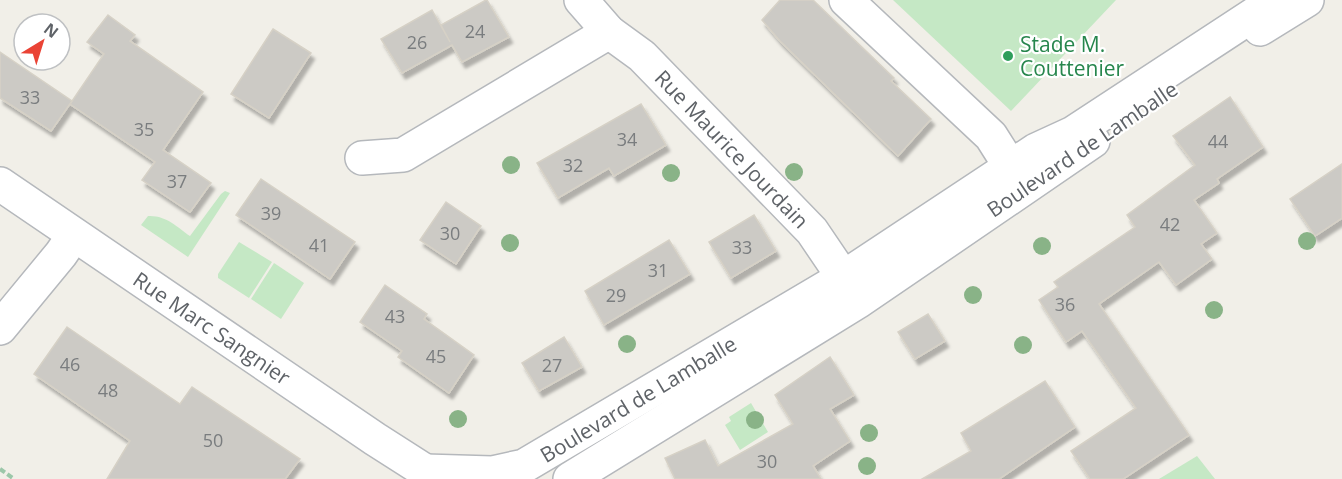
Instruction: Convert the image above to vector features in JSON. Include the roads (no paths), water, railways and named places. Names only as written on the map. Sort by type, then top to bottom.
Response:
[{"type":"street","name":"Rue Maurice Jourdain","points":[[580,0],[609,32],[642,56],[812,231],[852,289]]},
{"type":"street","points":[[846,0],[991,136],[1010,166]]},
{"type":"street","name":"Boulevard de Lamballe","points":[[570,479],[852,289],[1010,166],[1036,150],[1073,133],[1276,0]]},
{"type":"street","name":"Boulevard de Lamballe","points":[[427,475],[492,473],[525,466],[852,289],[1049,170],[1307,0]]},
{"type":"street","points":[[362,158],[403,155],[609,32]]},
{"type":"street","name":"Rue Marc Sangnier","points":[[0,184],[427,475]]},
{"type":"street","points":[[0,328],[74,235]]},
{"type":"place","name":"Stade M. Couttenier","points":[[1008,56]]}]
